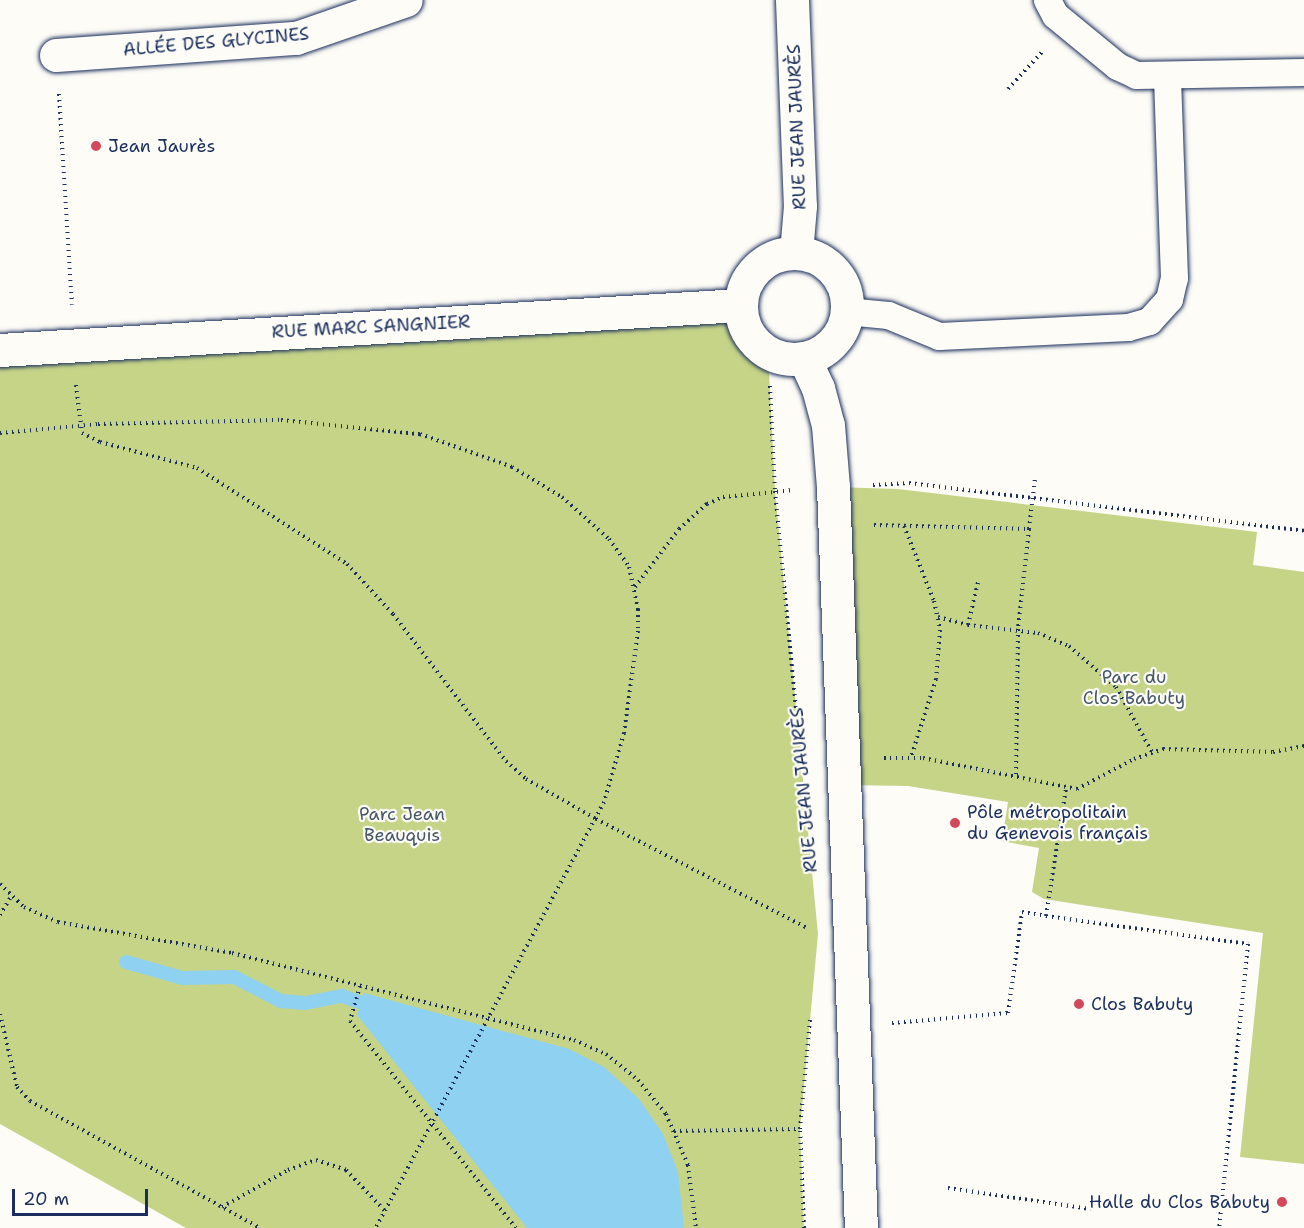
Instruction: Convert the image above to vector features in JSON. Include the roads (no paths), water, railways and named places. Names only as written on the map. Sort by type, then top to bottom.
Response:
[{"type":"street","name":"ALLÉE DES GLYCINES","points":[[56,55],[296,38],[406,0]]},
{"type":"street","name":"RUE JEAN JAURÈS","points":[[792,0],[800,206],[796,253]]},
{"type":"street","points":[[796,253],[816,259],[833,271],[844,290],[846,311],[842,328],[831,344],[804,358],[768,352],[748,331],[741,305],[747,282],[762,264],[796,253]]},
{"type":"street","name":"RUE MARC SANGNIER","points":[[0,350],[741,305]]},
{"type":"street","name":"RUE JEAN JAURÈS","points":[[804,358],[818,388],[828,425],[833,487],[861,1228]]},
{"type":"lane","points":[[1047,0],[1068,25],[1127,72],[1167,77],[1304,72]]},
{"type":"lane","points":[[846,311],[888,315],[939,336],[1128,327],[1149,321],[1169,299],[1174,278],[1167,77]]},
{"type":"water","points":[[364,993],[569,1049],[604,1067],[639,1099],[663,1134],[678,1172],[684,1228],[527,1228],[357,1015]]},
{"type":"waterway","points":[[126,962],[182,978],[234,977],[281,1001],[305,1003],[342,996],[377,1008]]},
{"type":"place","name":"Jean Jaurès","points":[[96,146]]},
{"type":"place","name":"Pôle métropolitain du Genevois français","points":[[955,823]]},
{"type":"place","name":"Clos Babuty","points":[[1079,1004]]},
{"type":"place","name":"Halle du Clos Babuty","points":[[1282,1202]]},
{"type":"park label","name":"Parc du Clos Babuty","points":[[1134,688]]},
{"type":"park label","name":"Parc Jean Beauquis","points":[[402,825]]}]
